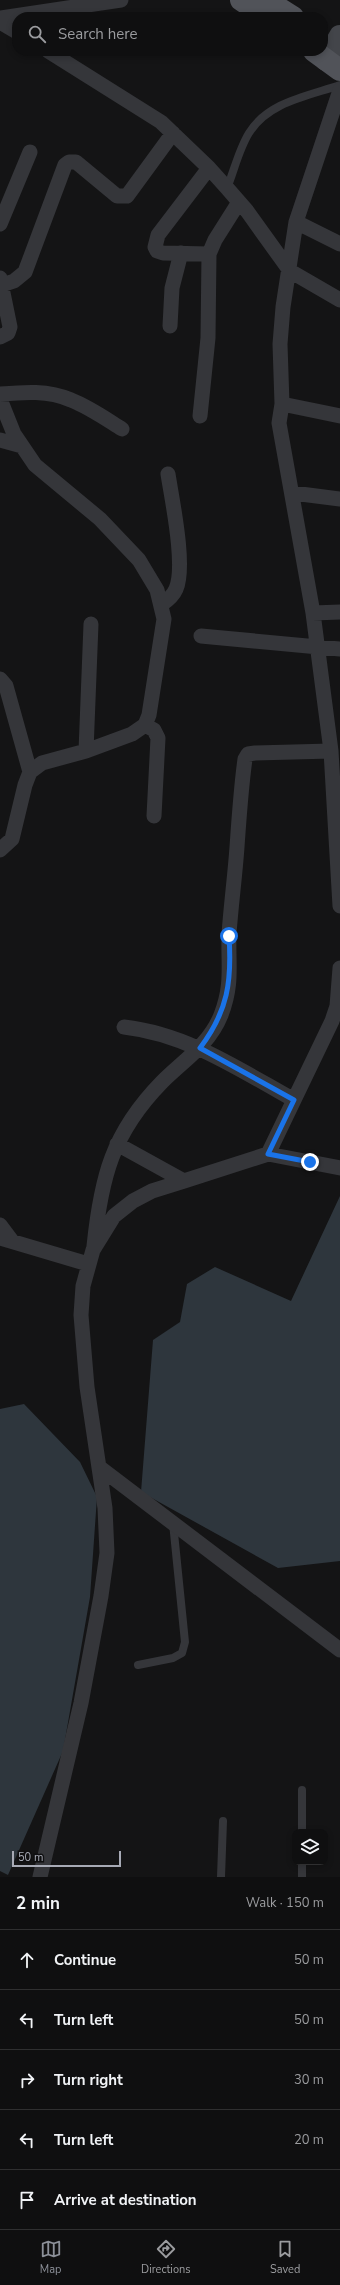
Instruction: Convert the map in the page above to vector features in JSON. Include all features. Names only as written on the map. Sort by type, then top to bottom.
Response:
[{"type":"main road","points":[[241,0],[280,12]]},
{"type":"street","points":[[40,12],[121,0]]},
{"type":"street","points":[[0,18],[12,16]]},
{"type":"street","points":[[0,22],[12,29]]},
{"type":"street","points":[[56,56],[161,122],[209,168],[227,188],[290,271],[340,300]]},
{"type":"street","points":[[340,90],[296,222],[290,271],[283,308],[280,344],[282,404],[279,423],[293,493],[313,613],[317,648],[335,760],[340,906]]},
{"type":"street","points":[[0,337],[8,333],[10,328],[1,281],[14,281],[25,272],[65,165],[69,162],[76,162],[117,196],[123,198],[127,196],[173,133]]},
{"type":"street","points":[[0,224],[30,152]]},
{"type":"street","points":[[209,168],[155,242],[157,251],[209,254]]},
{"type":"street","points":[[200,416],[208,338],[209,254],[215,240],[239,202]]},
{"type":"street","points":[[296,222],[340,244]]},
{"type":"street","points":[[170,326],[172,288],[181,253]]},
{"type":"street","points":[[0,394],[29,392],[52,394],[71,400],[122,429]]},
{"type":"street","points":[[0,399],[14,434],[35,465],[100,519],[139,560],[162,604],[164,619],[149,714],[145,725],[132,734],[86,751],[42,763],[30,772]]},
{"type":"street","points":[[282,404],[340,416]]},
{"type":"street","points":[[0,440],[22,446]]},
{"type":"street","points":[[162,604],[173,596],[177,588],[179,571],[168,474]]},
{"type":"street","points":[[293,493],[340,499]]},
{"type":"street","points":[[313,613],[340,612]]},
{"type":"street","points":[[86,751],[91,624]]},
{"type":"street","points":[[201,636],[340,649]]},
{"type":"street","points":[[0,679],[6,686],[30,772],[12,839],[0,850]]},
{"type":"street","points":[[145,725],[154,730],[158,738],[154,816]]},
{"type":"street","points":[[40,1877],[82,1703],[107,1553],[105,1508],[87,1387],[81,1314],[83,1286],[93,1250],[103,1183],[108,1165],[117,1144],[142,1104],[162,1082],[200,1048],[221,1015],[230,981],[229,936],[245,760],[248,754],[255,753],[335,760]]},
{"type":"street","points":[[268,1154],[339,1006],[340,968]]},
{"type":"street","points":[[124,1027],[148,1029],[200,1048],[294,1100]]},
{"type":"street","points":[[117,1144],[184,1181]]},
{"type":"street","points":[[93,1250],[114,1216],[133,1201],[152,1191],[268,1154],[340,1168]]},
{"type":"street","points":[[0,1225],[6,1240],[88,1264]]},
{"type":"street","points":[[99,1467],[340,1650]]},
{"type":"lane","points":[[227,188],[249,134],[262,118],[276,107],[340,85]]},
{"type":"lane","points":[[138,1665],[173,1658],[182,1653],[185,1642],[173,1522]]},
{"type":"lane","points":[[302,1790],[302,1829]]},
{"type":"lane","points":[[221,1877],[223,1821]]},
{"type":"lane","points":[[302,1865],[302,1877]]},
{"type":"shaded area","points":[[340,1196],[340,1561],[278,1568],[141,1492],[153,1340],[180,1322],[187,1284],[215,1267],[291,1301]]},
{"type":"shaded area","points":[[24,1404],[80,1462],[97,1497],[90,1597],[63,1751],[8,1875],[0,1871],[0,1409]]},
{"type":"route","points":[[229,936],[231,957],[230,981],[221,1015],[211,1034],[200,1048],[294,1100],[268,1154],[281,1155],[310,1162]]}]
